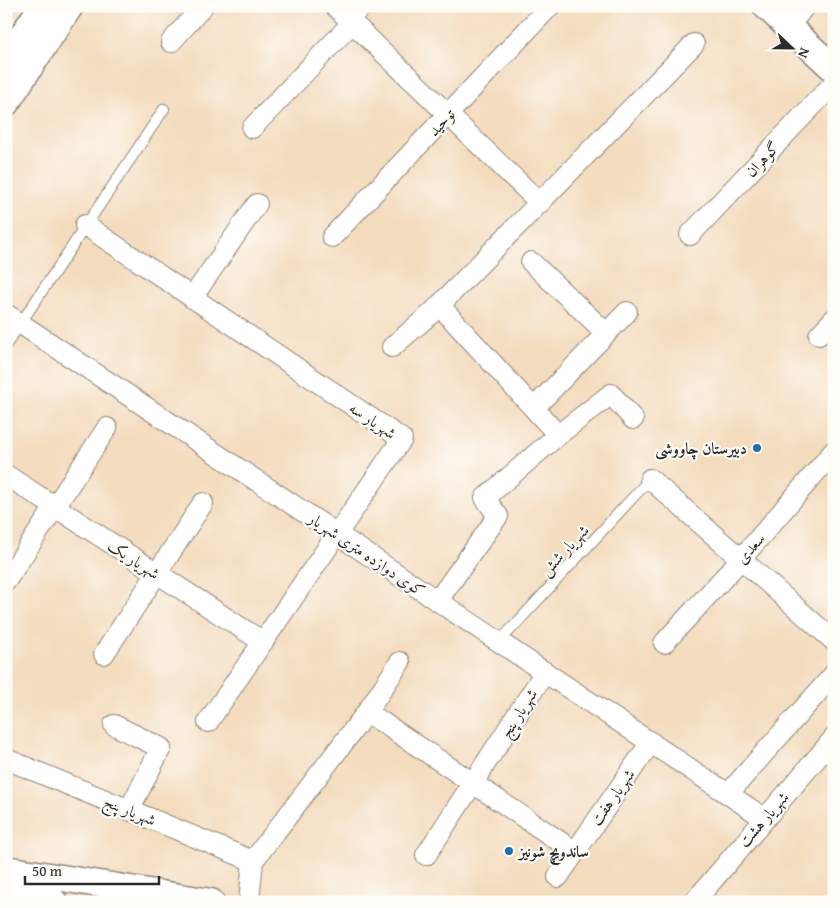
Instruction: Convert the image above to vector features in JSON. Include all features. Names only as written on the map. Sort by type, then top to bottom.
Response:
[{"type":"street","points":[[9,50],[42,6]]},
{"type":"street","points":[[6,103],[70,6]]},
{"type":"street","points":[[335,6],[540,203]]},
{"type":"street","name":"توحید","points":[[332,237],[550,6]]},
{"type":"street","points":[[766,6],[833,72]]},
{"type":"street","points":[[788,27],[805,6]]},
{"type":"street","points":[[171,42],[193,10]]},
{"type":"street","points":[[252,128],[352,23]]},
{"type":"street","points":[[392,346],[440,306],[694,44]]},
{"type":"street","name":"گوهران","points":[[690,235],[833,72]]},
{"type":"street","points":[[192,298],[257,204]]},
{"type":"street","name":"شهریار سه","points":[[85,226],[402,439],[208,722]]},
{"type":"street","points":[[531,262],[606,333]]},
{"type":"street","points":[[440,306],[558,435]]},
{"type":"street","points":[[534,408],[627,312]]},
{"type":"street","name":"کوی دوازده متری شهریار","points":[[13,318],[764,818]]},
{"type":"street","points":[[819,335],[834,319]]},
{"type":"street","points":[[438,600],[498,516],[485,498],[558,435],[611,394],[633,419]]},
{"type":"street","points":[[6,581],[107,428]]},
{"type":"street","name":"سعدی","points":[[664,643],[741,559],[834,451]]},
{"type":"street","name":"شهریار یک","points":[[6,476],[263,642]]},
{"type":"street","points":[[650,478],[834,641]]},
{"type":"street","points":[[104,654],[203,503]]},
{"type":"street","points":[[249,902],[253,861],[367,712],[400,662]]},
{"type":"street","name":"شهریار پنج","points":[[426,855],[545,672]]},
{"type":"street","points":[[728,794],[834,674]]},
{"type":"street","points":[[367,712],[574,851]]},
{"type":"street","points":[[114,725],[160,748],[130,810]]},
{"type":"street","name":"شهریار هشت","points":[[694,902],[834,738]]},
{"type":"street","name":"شهریار هفت","points":[[558,877],[574,851],[651,742]]},
{"type":"street","name":"شهریار پنج","points":[[6,760],[253,861]]},
{"type":"street","points":[[6,869],[211,902]]},
{"type":"street","points":[[6,894],[42,901]]},
{"type":"lane","points":[[352,23],[368,6]]},
{"type":"lane","points":[[6,345],[13,318],[85,226],[164,109]]},
{"type":"lane","name":"شهریار شش","points":[[500,641],[650,478]]},
{"type":"place","name":"دبیرستان چاووشی","points":[[757,448]]},
{"type":"place","name":"ساندویچ شونیز","points":[[509,851]]}]
